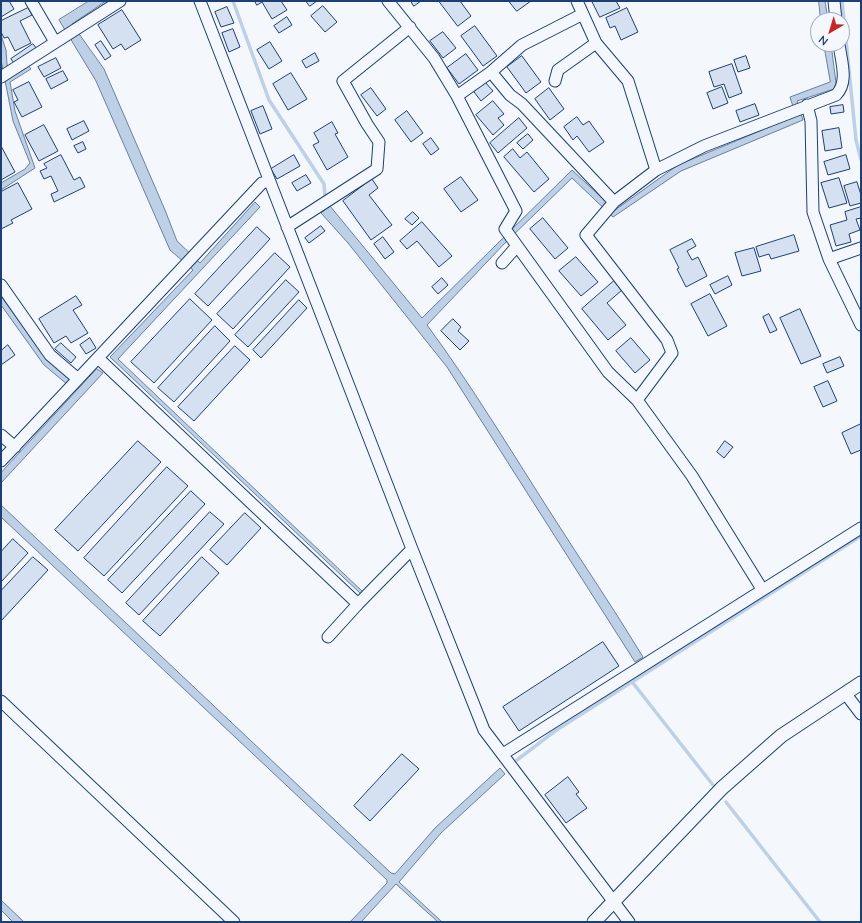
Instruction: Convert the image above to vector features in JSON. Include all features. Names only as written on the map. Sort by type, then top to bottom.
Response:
[{"type":"street","points":[[31,1],[55,42]]},
{"type":"street","points":[[4,75],[77,27],[120,1]]},
{"type":"street","points":[[200,1],[412,549],[484,730],[630,922]]},
{"type":"street","points":[[388,1],[410,26],[434,58],[457,96],[516,210],[505,229],[608,372],[637,400],[692,476],[762,589]]},
{"type":"street","points":[[577,1],[596,43],[628,81],[656,170]]},
{"type":"street","points":[[834,1],[835,12]]},
{"type":"street","points":[[457,96],[491,72],[522,45],[583,14]]},
{"type":"street","points":[[287,227],[377,168],[379,142],[366,124],[343,81],[410,26]]},
{"type":"street","points":[[555,81],[558,70],[596,43]]},
{"type":"street","points":[[637,400],[672,353],[667,340],[586,235],[614,202],[656,170],[704,146],[836,95],[842,88],[844,79],[840,52]]},
{"type":"street","points":[[491,72],[510,95],[522,104],[614,202]]},
{"type":"street","points":[[800,108],[811,121],[813,212],[829,259],[861,325]]},
{"type":"street","points":[[1,461],[262,183],[269,181]]},
{"type":"street","points":[[502,263],[515,244]]},
{"type":"street","points":[[829,259],[861,248]]},
{"type":"street","points":[[1,285],[50,355],[78,379]]},
{"type":"street","points":[[98,358],[358,604]]},
{"type":"street","points":[[1,435],[15,447]]},
{"type":"street","points":[[503,754],[762,589],[861,528]]},
{"type":"street","points":[[328,637],[412,549]]},
{"type":"street","points":[[594,922],[722,788],[781,736],[861,683]]},
{"type":"street","points":[[845,693],[861,714]]},
{"type":"street","points":[[1,702],[234,922]]},
{"type":"water","points":[[89,1],[106,1],[72,24],[104,69],[177,241],[200,263],[255,202],[260,207],[118,359],[363,592],[361,594],[110,357],[193,270],[170,250],[96,81],[59,20]]},
{"type":"water","points":[[819,1],[825,1],[827,12],[820,12]]},
{"type":"water","points":[[1,35],[6,50],[8,77],[28,65],[31,69],[10,82],[15,111],[35,168],[1,190],[1,183],[25,169],[30,163],[13,121],[1,60]]},
{"type":"water","points":[[825,52],[832,52],[836,83],[834,89],[797,101],[803,120],[681,171],[613,217],[572,178],[505,243],[427,325],[476,395],[632,639],[643,657],[635,662],[447,367],[348,243],[321,213],[330,206],[422,318],[572,170],[615,210],[678,165],[796,116],[790,97],[830,82]]},
{"type":"water","points":[[1,296],[46,358],[68,378],[70,382],[68,385],[44,365],[1,305]]},
{"type":"water","points":[[97,369],[103,373],[1,483],[1,473]]},
{"type":"water","points":[[1,505],[391,873],[395,874],[435,828],[500,768],[505,774],[441,833],[399,882],[442,922],[438,922],[396,884],[361,922],[350,922],[387,883],[387,880],[1,517]]},
{"type":"water","points":[[1,900],[24,922],[13,922],[1,910]]},
{"type":"building","points":[[1,1],[9,1],[14,9],[1,17]]},
{"type":"building","points":[[255,1],[281,1],[287,10],[272,19],[262,2],[257,5]]},
{"type":"building","points":[[306,1],[317,1],[310,6]]},
{"type":"building","points":[[411,1],[421,1],[414,6]]},
{"type":"building","points":[[439,1],[460,1],[471,16],[458,26]]},
{"type":"building","points":[[509,1],[531,1],[517,11]]},
{"type":"building","points":[[592,1],[616,1],[620,8],[600,17]]},
{"type":"building","points":[[323,6],[337,22],[325,32],[311,16]]},
{"type":"building","points":[[227,7],[234,23],[221,27],[215,12]]},
{"type":"building","points":[[28,8],[32,15],[20,21],[31,43],[15,51],[8,37],[4,38],[1,32],[1,21]]},
{"type":"building","points":[[627,8],[638,32],[621,40],[615,26],[610,28],[606,18]]},
{"type":"building","points":[[122,10],[141,40],[125,50],[121,44],[113,49],[98,25]]},
{"type":"building","points":[[287,17],[292,25],[279,33],[274,26]]},
{"type":"building","points":[[475,26],[497,56],[483,66],[461,36]]},
{"type":"building","points":[[233,29],[240,47],[229,52],[222,33]]},
{"type":"building","points":[[443,32],[456,48],[443,58],[430,41]]},
{"type":"building","points":[[101,41],[111,56],[105,60],[95,45]]},
{"type":"building","points":[[270,42],[282,61],[269,69],[257,50]]},
{"type":"building","points":[[33,44],[37,49],[14,63],[11,59]]},
{"type":"building","points":[[315,53],[319,61],[306,68],[302,61]]},
{"type":"building","points":[[466,54],[478,70],[459,84],[447,68]]},
{"type":"building","points":[[522,56],[541,82],[526,93],[507,67]]},
{"type":"building","points":[[746,56],[750,68],[738,72],[734,60]]},
{"type":"building","points":[[56,58],[61,68],[44,77],[38,67]]},
{"type":"building","points":[[732,64],[742,93],[729,98],[724,84],[714,87],[709,72]]},
{"type":"building","points":[[63,71],[68,80],[51,89],[46,79]]},
{"type":"building","points":[[291,73],[307,99],[288,110],[273,84]]},
{"type":"building","points":[[29,82],[42,107],[22,117],[14,102],[18,100],[13,90]]},
{"type":"building","points":[[485,82],[493,91],[481,101],[474,92]]},
{"type":"building","points":[[722,87],[728,103],[713,109],[707,93]]},
{"type":"building","points":[[371,88],[386,109],[377,116],[361,95]]},
{"type":"building","points":[[549,88],[564,109],[550,120],[535,99]]},
{"type":"building","points":[[493,101],[504,114],[498,118],[504,125],[493,135],[476,115]]},
{"type":"building","points":[[755,104],[759,115],[740,122],[736,111]]},
{"type":"building","points":[[843,105],[844,112],[831,114],[830,107]]},
{"type":"building","points":[[263,106],[272,129],[260,134],[251,111]]},
{"type":"building","points":[[407,111],[423,133],[411,142],[395,120]]},
{"type":"building","points":[[577,117],[583,125],[589,121],[604,142],[589,152],[577,136],[573,140],[564,127]]},
{"type":"building","points":[[519,118],[527,128],[498,153],[490,143]]},
{"type":"building","points":[[84,121],[89,131],[72,140],[67,129]]},
{"type":"building","points":[[332,122],[338,133],[335,134],[348,157],[327,170],[313,145],[319,142],[314,133]]},
{"type":"building","points":[[44,125],[58,151],[39,161],[25,135]]},
{"type":"building","points":[[839,128],[842,148],[825,151],[822,131]]},
{"type":"building","points":[[528,134],[533,140],[523,149],[517,143]]},
{"type":"building","points":[[431,138],[439,149],[431,155],[423,144]]},
{"type":"building","points":[[83,142],[86,149],[78,153],[74,146]]},
{"type":"building","points":[[1,146],[15,172],[1,180]]},
{"type":"building","points":[[513,149],[520,158],[527,152],[549,179],[534,192],[504,157]]},
{"type":"building","points":[[61,155],[74,180],[80,177],[85,187],[54,202],[51,194],[58,191],[51,176],[44,179],[40,171],[47,168],[44,164]]},
{"type":"building","points":[[294,155],[300,166],[277,179],[271,169]]},
{"type":"building","points":[[846,155],[850,169],[828,175],[824,162]]},
{"type":"building","points":[[306,175],[311,183],[297,191],[292,183]]},
{"type":"building","points":[[461,177],[478,200],[461,212],[444,189]]},
{"type":"building","points":[[839,178],[847,203],[829,208],[821,183]]},
{"type":"building","points":[[372,179],[378,188],[369,195],[392,225],[371,240],[343,201]]},
{"type":"building","points":[[857,182],[861,195],[861,203],[850,206],[844,186]]},
{"type":"building","points":[[18,183],[32,209],[11,220],[13,223],[1,229],[1,192]]},
{"type":"building","points":[[861,207],[861,218],[856,219],[860,230],[849,234],[851,242],[836,246],[830,225],[847,220],[845,212]]},
{"type":"building","points":[[413,212],[419,218],[412,225],[405,219]]},
{"type":"building","points":[[543,218],[568,248],[555,259],[530,229]]},
{"type":"building","points":[[422,222],[452,256],[439,267],[417,241],[407,249],[400,241]]},
{"type":"building","points":[[321,226],[325,231],[309,243],[305,238]]},
{"type":"building","points":[[257,227],[270,239],[208,306],[195,294]]},
{"type":"building","points":[[794,235],[799,251],[771,259],[769,254],[759,257],[756,247]]},
{"type":"building","points":[[383,237],[394,252],[385,259],[374,244]]},
{"type":"building","points":[[692,239],[696,246],[687,251],[692,260],[698,257],[707,276],[686,287],[670,250]]},
{"type":"building","points":[[754,248],[761,271],[742,276],[735,253]]},
{"type":"building","points":[[275,253],[290,267],[233,329],[217,314]]},
{"type":"building","points":[[576,257],[598,282],[581,296],[559,271]]},
{"type":"building","points":[[728,276],[732,285],[715,294],[710,285]]},
{"type":"building","points":[[442,278],[448,285],[438,294],[432,287]]},
{"type":"building","points":[[286,280],[299,292],[248,347],[235,335]]},
{"type":"building","points":[[614,281],[622,290],[607,303],[626,325],[608,340],[582,309]]},
{"type":"building","points":[[710,294],[727,326],[708,336],[691,304]]},
{"type":"building","points":[[76,296],[82,305],[73,310],[88,333],[71,343],[66,336],[54,343],[39,319]]},
{"type":"building","points":[[190,299],[212,320],[154,383],[131,362]]},
{"type":"building","points":[[299,300],[307,308],[261,358],[253,350]]},
{"type":"building","points":[[800,309],[821,356],[801,364],[780,318]]},
{"type":"building","points":[[769,314],[777,330],[770,333],[763,317]]},
{"type":"building","points":[[453,319],[461,327],[458,331],[469,341],[460,350],[441,331]]},
{"type":"building","points":[[215,326],[230,341],[174,402],[158,388]]},
{"type":"building","points":[[90,338],[96,348],[86,354],[80,345]]},
{"type":"building","points":[[631,338],[650,360],[635,373],[616,351]]},
{"type":"building","points":[[61,343],[76,357],[71,363],[55,349]]},
{"type":"building","points":[[8,345],[15,355],[1,365],[1,351]]},
{"type":"building","points":[[235,346],[250,360],[194,421],[178,407]]},
{"type":"building","points":[[840,357],[844,366],[827,373],[823,364]]},
{"type":"building","points":[[828,381],[837,401],[823,407],[814,387]]},
{"type":"building","points":[[861,424],[861,450],[851,454],[842,433]]},
{"type":"building","points":[[138,441],[161,462],[78,551],[55,530]]},
{"type":"building","points":[[725,441],[733,447],[724,458],[717,452]]},
{"type":"building","points":[[167,467],[188,486],[104,576],[84,558]]},
{"type":"building","points":[[191,491],[205,504],[122,593],[108,580]]},
{"type":"building","points":[[210,512],[224,524],[139,615],[126,603]]},
{"type":"building","points":[[245,513],[261,528],[227,565],[210,550]]},
{"type":"building","points":[[13,539],[28,553],[1,582],[1,552]]},
{"type":"building","points":[[33,557],[48,570],[1,621],[1,591]]},
{"type":"building","points":[[202,557],[219,573],[160,636],[143,621]]},
{"type":"building","points":[[603,642],[619,666],[519,731],[503,707]]},
{"type":"building","points":[[402,754],[419,769],[370,821],[354,806]]},
{"type":"building","points":[[568,777],[579,792],[576,794],[587,808],[566,823],[545,795]]},
{"type":"waterway","points":[[233,1],[269,100],[324,184],[326,209],[329,212]]},
{"type":"waterway","points":[[842,1],[856,140],[861,160]]},
{"type":"waterway","points":[[517,760],[555,731],[861,536]]},
{"type":"waterway","points":[[633,683],[713,785]]},
{"type":"waterway","points":[[726,802],[820,922]]}]
